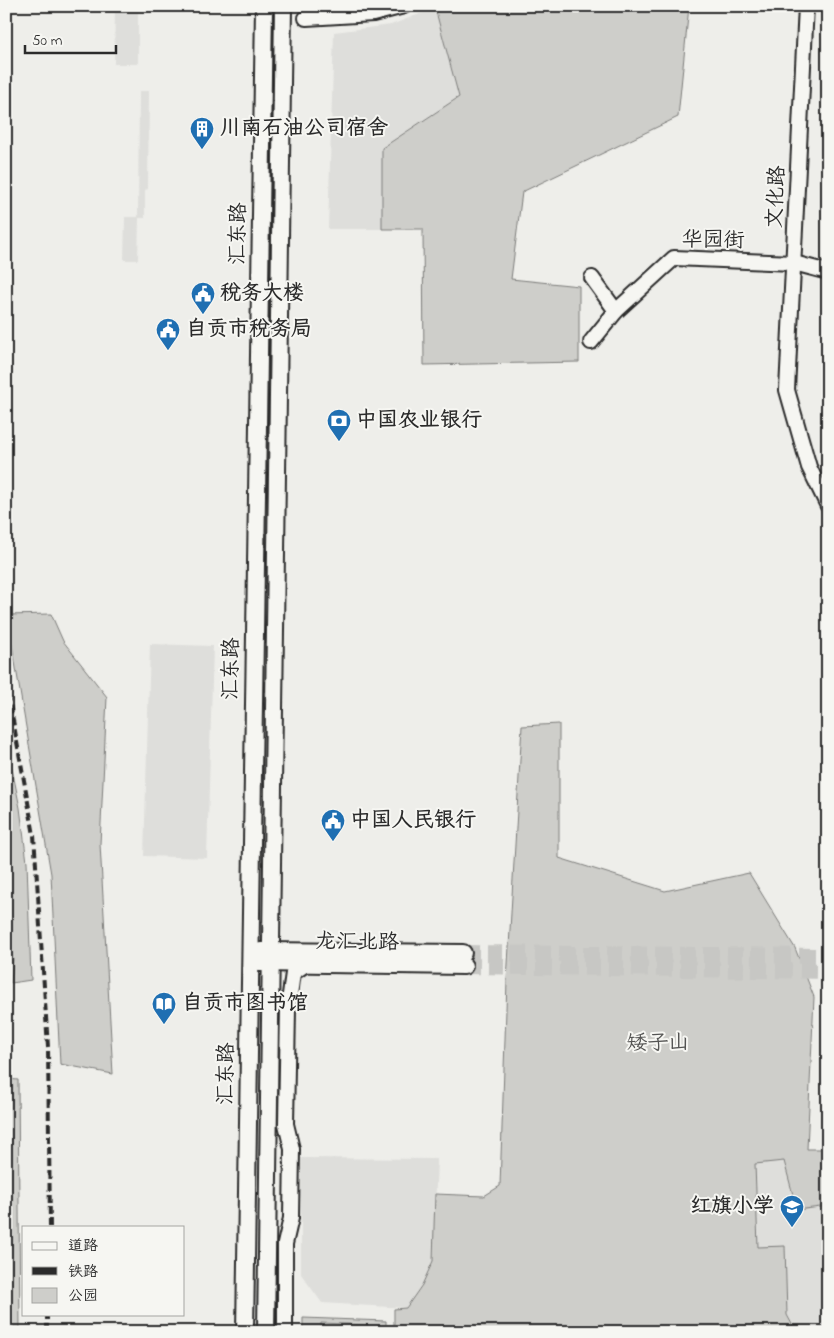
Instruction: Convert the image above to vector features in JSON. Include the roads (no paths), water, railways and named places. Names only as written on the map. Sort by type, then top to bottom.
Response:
[{"type":"main road","name":"汇东路","points":[[245,1332],[264,6]]},
{"type":"main road","name":"汇东路","points":[[266,1332],[283,6]]},
{"type":"main road","name":"龙汇北路","points":[[249,957],[270,957],[464,959],[306,964],[270,957]]},
{"type":"street","points":[[306,18],[374,14],[404,6]]},
{"type":"street","name":"文化路","points":[[806,6],[787,390],[809,467],[828,506]]},
{"type":"street","name":"华园街","points":[[591,342],[616,311],[674,258],[794,263],[828,272]]},
{"type":"street","points":[[592,278],[616,311]]},
{"type":"street","points":[[285,1332],[285,1244],[291,1218],[292,1149],[286,1124],[288,1005],[293,974],[306,964]]},
{"type":"tunnel","points":[[463,953],[828,956]]},
{"type":"tunnel","points":[[464,966],[828,971]]},
{"type":"railway","points":[[6,682],[34,835],[48,1047],[50,1226]]},
{"type":"railway","points":[[47,1316],[47,1332]]},
{"type":"place","name":"川南石油公司宿舍","points":[[202,150]]},
{"type":"place","name":"税务大楼","points":[[203,315]]},
{"type":"place","name":"自贡市税务局","points":[[168,351]]},
{"type":"place","name":"中国农业银行","points":[[339,442]]},
{"type":"place","name":"中国人民银行","points":[[333,842]]},
{"type":"place","name":"自贡市图书馆","points":[[164,1025]]},
{"type":"place","name":"红旗小学","points":[[792,1228]]},
{"type":"park label","name":"矮子山","points":[[658,1044]]}]
